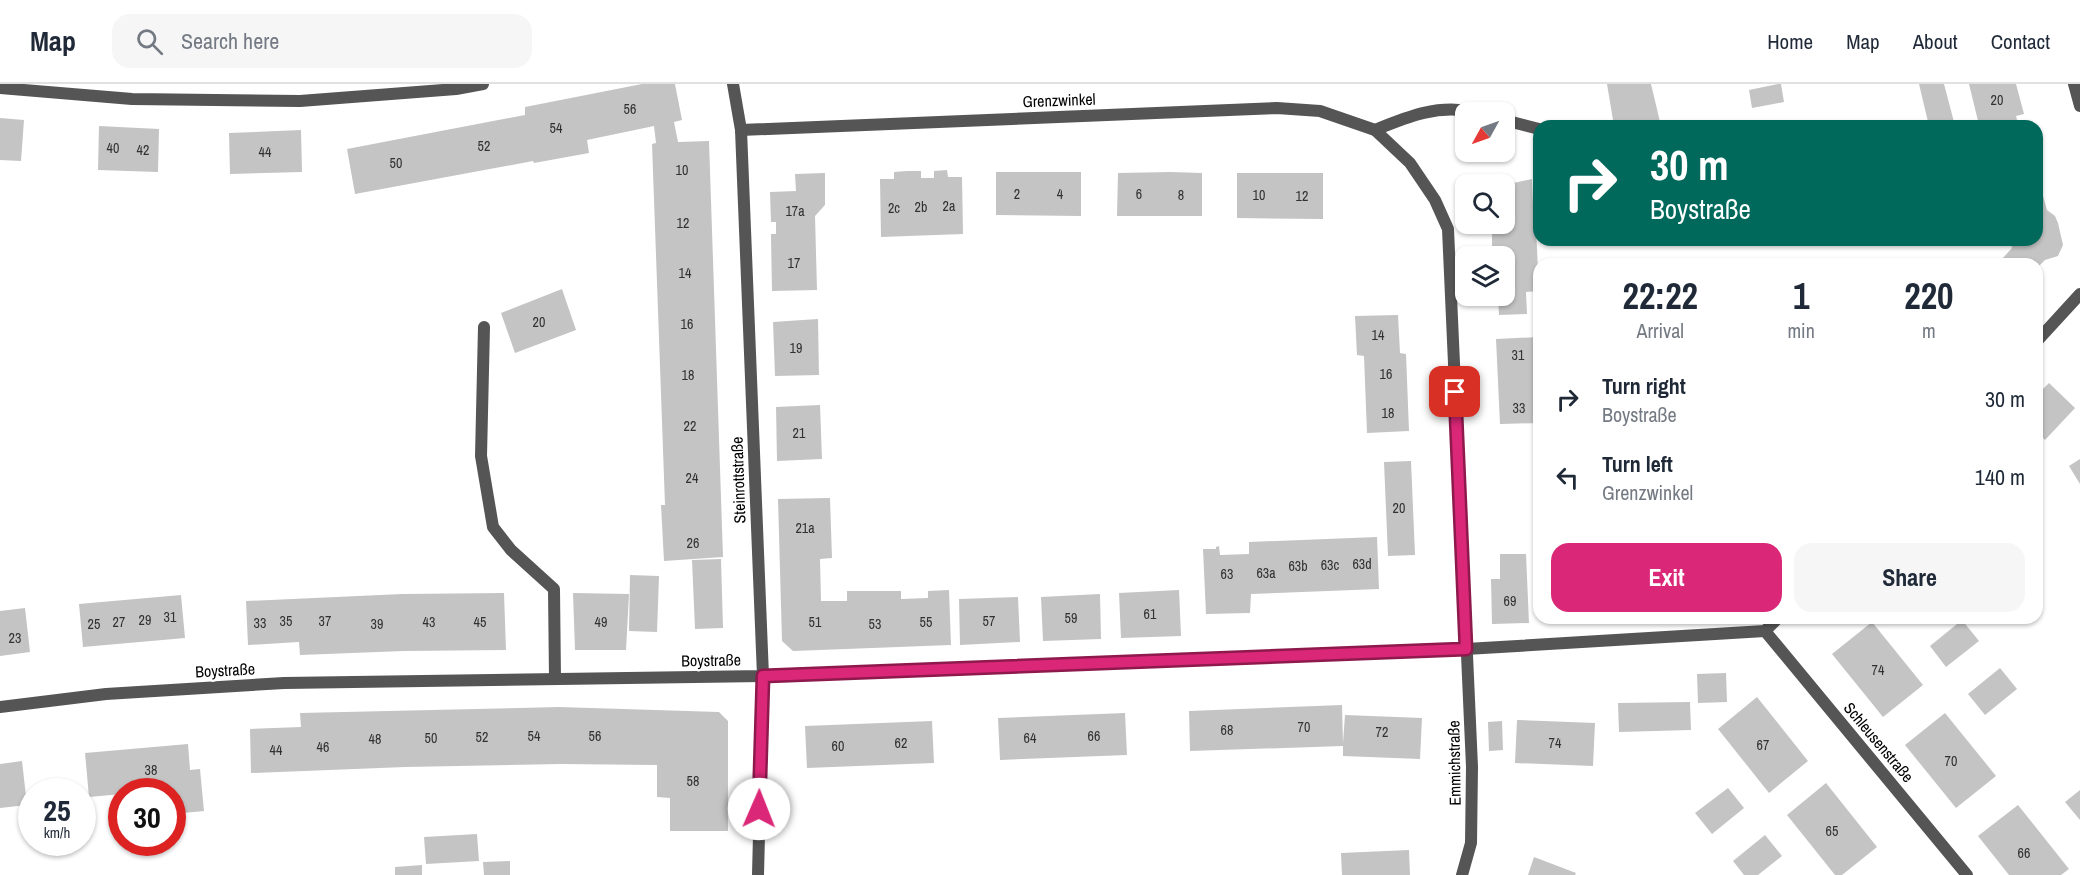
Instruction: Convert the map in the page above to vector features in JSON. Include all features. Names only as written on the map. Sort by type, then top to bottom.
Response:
[{"type":"street","points":[[0,88],[132,99],[300,101],[456,89],[483,84]]},
{"type":"street","name":"Steinrottstraße","points":[[733,84],[741,130],[763,676],[758,875]]},
{"type":"street","points":[[2074,84],[2080,106]]},
{"type":"street","name":"Grenzwinkel","points":[[741,130],[1277,108],[1320,111],[1375,130],[1410,163],[1436,201],[1448,229],[1466,649]]},
{"type":"street","points":[[1375,130],[1409,116],[1438,110],[1455,110]]},
{"type":"street","points":[[1515,123],[1533,127]]},
{"type":"street","points":[[2043,334],[2080,294]]},
{"type":"street","points":[[484,327],[481,456],[493,527],[511,550],[554,589],[555,679]]},
{"type":"street","points":[[1765,631],[1772,624]]},
{"type":"street","name":"Boystraße","points":[[0,707],[106,693],[284,683],[763,676],[1466,649],[1765,631]]},
{"type":"street","name":"Schleusenstraße","points":[[1765,631],[1967,875]]},
{"type":"street","name":"Emmichstraße","points":[[1462,875],[1471,843],[1472,767],[1466,649]]},
{"type":"building","points":[[642,84],[675,84],[682,120],[674,122],[678,142],[709,141],[723,557],[664,561],[661,505],[665,505],[652,144],[656,143],[654,126],[587,140],[589,153],[355,194],[347,149],[525,115],[525,107]]},
{"type":"building","points":[[1607,84],[1651,84],[1660,120],[1613,120]]},
{"type":"building","points":[[1781,84],[1784,102],[1752,108],[1749,90]]},
{"type":"building","points":[[1919,84],[1944,84],[1953,120],[1928,120]]},
{"type":"building","points":[[1969,84],[2016,84],[2024,114],[2016,116],[2017,120],[1978,120]]},
{"type":"building","points":[[0,118],[24,120],[21,161],[0,160]]},
{"type":"building","points":[[99,126],[159,129],[158,172],[98,170]]},
{"type":"building","points":[[301,130],[302,172],[230,174],[229,133]]},
{"type":"building","points":[[947,170],[948,177],[962,177],[963,234],[881,237],[880,179],[894,179],[894,172],[907,171],[921,171],[921,178],[934,178],[934,171]]},
{"type":"building","points":[[996,172],[1081,172],[1081,216],[996,215]]},
{"type":"building","points":[[825,173],[825,205],[815,216],[817,290],[772,291],[771,234],[776,234],[776,222],[771,222],[770,192],[796,191],[795,174]]},
{"type":"building","points":[[1118,173],[1202,173],[1202,216],[1117,216]]},
{"type":"building","points":[[1237,173],[1323,173],[1323,219],[1237,218]]},
{"type":"building","points":[[1532,179],[1533,246],[1537,246],[1537,258],[1533,258],[1533,291],[1526,292],[1527,314],[1499,315],[1499,306],[1515,306],[1515,246],[1492,246],[1492,234],[1515,234],[1515,183]]},
{"type":"building","points":[[2043,196],[2047,210],[2055,216],[2058,223],[2063,245],[2058,256],[2043,262],[2043,258],[2003,258],[2012,246],[2043,246]]},
{"type":"building","points":[[562,289],[576,330],[515,353],[501,313]]},
{"type":"building","points":[[1398,315],[1400,353],[1406,354],[1409,431],[1367,433],[1364,356],[1357,355],[1355,316]]},
{"type":"building","points":[[818,319],[819,375],[775,376],[773,322]]},
{"type":"building","points":[[1533,337],[1533,423],[1500,424],[1496,339]]},
{"type":"building","points":[[2049,383],[2075,408],[2045,440],[2043,438],[2043,389]]},
{"type":"building","points":[[820,405],[822,459],[777,461],[776,407]]},
{"type":"building","points":[[2080,459],[2080,484],[2069,466]]},
{"type":"building","points":[[1411,461],[1415,555],[1388,556],[1384,462]]},
{"type":"building","points":[[830,498],[832,558],[820,559],[821,601],[847,601],[847,591],[901,591],[901,599],[928,598],[928,591],[949,590],[951,645],[793,651],[782,641],[778,499]]},
{"type":"building","points":[[1377,537],[1379,589],[1251,594],[1250,613],[1206,614],[1203,549],[1216,549],[1219,546],[1220,555],[1249,554],[1249,542]]},
{"type":"building","points":[[1500,554],[1526,554],[1529,623],[1492,624],[1491,579],[1500,579]]},
{"type":"building","points":[[721,559],[723,628],[695,629],[692,560]]},
{"type":"building","points":[[630,575],[659,576],[657,632],[629,631]]},
{"type":"building","points":[[1179,590],[1181,636],[1121,638],[1119,593]]},
{"type":"building","points":[[504,593],[506,650],[300,655],[299,642],[248,645],[246,601],[402,594]]},
{"type":"building","points":[[573,593],[629,594],[626,650],[575,650]]},
{"type":"building","points":[[1100,594],[1101,639],[1043,641],[1041,597]]},
{"type":"building","points":[[181,595],[185,638],[83,647],[79,604]]},
{"type":"building","points":[[1018,597],[1020,642],[960,645],[959,599]]},
{"type":"building","points":[[25,608],[30,652],[0,656],[0,611]]},
{"type":"building","points":[[1870,624],[1874,624],[1923,685],[1883,717],[1832,654]]},
{"type":"building","points":[[1957,624],[1965,624],[1979,641],[1946,667],[1930,646]]},
{"type":"building","points":[[2000,668],[2017,689],[1985,715],[1968,694]]},
{"type":"building","points":[[1726,673],[1727,702],[1698,703],[1697,674]]},
{"type":"building","points":[[1757,697],[1808,761],[1769,793],[1718,729]]},
{"type":"building","points":[[1690,702],[1691,730],[1619,732],[1618,703]]},
{"type":"building","points":[[1342,705],[1343,743],[1345,715],[1422,718],[1420,759],[1343,756],[1343,746],[1190,751],[1189,711]]},
{"type":"building","points":[[559,707],[719,712],[728,721],[728,831],[670,831],[670,798],[657,797],[657,765],[405,767],[251,773],[250,729],[301,727],[300,713]]},
{"type":"building","points":[[1125,713],[1127,755],[1000,760],[998,718]]},
{"type":"building","points":[[1945,713],[1996,776],[1956,808],[1905,745]]},
{"type":"building","points":[[1517,720],[1595,723],[1593,766],[1515,763]]},
{"type":"building","points":[[932,721],[934,763],[807,768],[805,726]]},
{"type":"building","points":[[1502,721],[1503,750],[1489,751],[1488,722]]},
{"type":"building","points":[[188,744],[190,770],[200,769],[204,811],[186,813],[186,778],[108,778],[108,795],[96,796],[96,778],[87,778],[85,753]]},
{"type":"building","points":[[22,761],[24,778],[18,778],[18,806],[0,808],[0,764]]},
{"type":"building","points":[[1826,783],[1877,847],[1842,875],[1835,875],[1787,815]]},
{"type":"building","points":[[1728,788],[1744,808],[1712,834],[1695,813]]},
{"type":"building","points":[[2080,790],[2080,820],[2065,802]]},
{"type":"building","points":[[2018,805],[2069,869],[2061,875],[2009,875],[1978,836]]},
{"type":"building","points":[[477,834],[479,861],[426,864],[424,837]]},
{"type":"building","points":[[1765,835],[1782,856],[1758,875],[1744,875],[1733,861]]},
{"type":"building","points":[[1409,850],[1410,875],[1342,875],[1341,853]]},
{"type":"building","points":[[1534,857],[1576,873],[1575,875],[1528,875]]},
{"type":"building","points":[[510,861],[510,875],[484,875],[483,862]]},
{"type":"building","points":[[422,865],[422,875],[395,875],[395,867]]},
{"type":"route","points":[[759,809],[763,676],[1466,649],[1455,392]]}]
